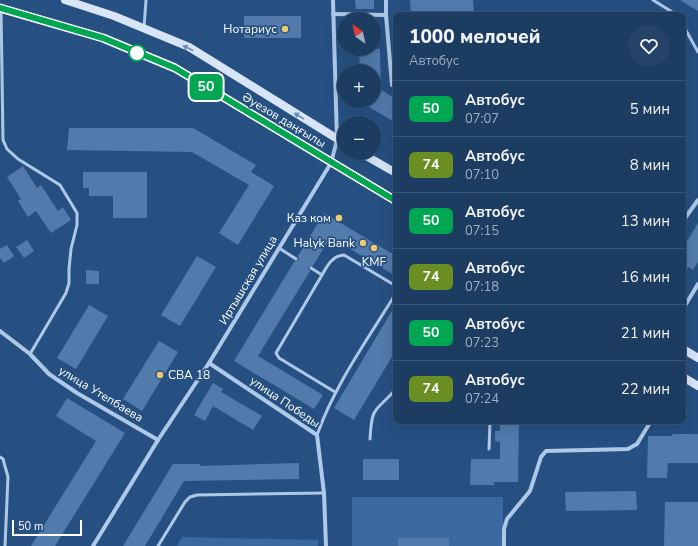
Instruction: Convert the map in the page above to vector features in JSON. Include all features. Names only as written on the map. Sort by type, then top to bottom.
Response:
[{"type":"main road","name":"Әуезов даңғылы","points":[[65,0],[114,16],[189,47],[337,139]]},
{"type":"main road","name":"Әуезов даңғылы","points":[[0,8],[103,38],[175,68],[393,199]]},
{"type":"main road","points":[[373,160],[393,171]]},
{"type":"main road","points":[[686,351],[698,358]]},
{"type":"main road","points":[[686,379],[698,386]]},
{"type":"street","name":"Иртышская улица","points":[[333,0],[339,116]]},
{"type":"street","points":[[386,0],[386,15],[393,86]]},
{"type":"street","points":[[333,14],[386,15]]},
{"type":"street","name":"Иртышская улица","points":[[93,546],[158,440],[209,363],[331,163],[337,150]]},
{"type":"street","points":[[686,217],[698,200]]},
{"type":"street","points":[[686,304],[698,284]]},
{"type":"street","name":"улица Утепбаева","points":[[0,331],[30,354],[49,374],[77,393],[158,440]]},
{"type":"street","name":"улица Победы","points":[[209,363],[317,434],[324,493],[326,546]]},
{"type":"street","points":[[504,546],[504,529],[507,519],[530,491],[541,457],[546,451],[628,449],[637,444],[648,424]]},
{"type":"lane","points":[[144,28],[146,0]]},
{"type":"lane","points":[[653,0],[672,12]]},
{"type":"lane","points":[[0,8],[2,140],[7,149],[18,159],[60,185],[77,213],[77,225],[71,249],[68,269],[69,283],[66,293],[30,354]]},
{"type":"lane","points":[[686,30],[698,52]]},
{"type":"lane","points":[[279,248],[296,259]]},
{"type":"lane","points":[[335,392],[279,358],[276,353],[330,262],[339,255],[344,255],[393,284]]},
{"type":"lane","points":[[312,268],[322,275]]},
{"type":"lane","points":[[317,434],[325,411],[335,392],[393,299]]},
{"type":"lane","points":[[370,439],[371,416],[377,407],[393,392]]},
{"type":"lane","points":[[489,449],[490,424]]},
{"type":"lane","points":[[0,458],[3,459],[8,477],[5,546]]},
{"type":"lane","points":[[158,546],[185,502],[190,497],[197,495],[324,493]]},
{"type":"shaded area","points":[[352,497],[503,497],[503,546],[352,546]]},
{"type":"shaded area","points":[[182,537],[318,540],[318,546],[177,546]]},
{"type":"building","points":[[355,0],[374,0],[374,9],[356,9]]},
{"type":"building","points":[[410,0],[473,0],[474,12],[411,12]]},
{"type":"building","points":[[680,0],[698,0],[698,11]]},
{"type":"building","points":[[244,16],[301,16],[301,38],[244,38]]},
{"type":"building","points":[[359,56],[380,56],[380,64],[360,64]]},
{"type":"building","points":[[381,90],[393,97],[393,121],[371,108],[381,108]]},
{"type":"building","points":[[69,128],[193,128],[256,165],[251,172],[274,186],[238,245],[219,233],[249,185],[192,152],[67,150]]},
{"type":"building","points":[[23,166],[37,188],[41,185],[58,211],[63,207],[71,220],[51,233],[36,211],[28,217],[18,201],[21,199],[7,177]]},
{"type":"building","points":[[83,172],[147,172],[147,218],[113,218],[113,196],[89,196],[89,188],[83,188]]},
{"type":"building","points":[[324,213],[393,254],[393,274],[330,237],[313,266],[308,267],[310,271],[258,356],[323,395],[314,409],[234,361],[294,262],[299,260],[298,256]]},
{"type":"building","points":[[698,223],[698,262],[693,270],[688,267],[686,271],[686,243]]},
{"type":"building","points":[[27,240],[34,251],[24,258],[16,247]]},
{"type":"building","points":[[7,245],[14,256],[4,263],[0,258],[0,249]]},
{"type":"building","points":[[197,256],[216,267],[180,326],[161,315]]},
{"type":"building","points":[[86,270],[99,271],[99,284],[86,284]]},
{"type":"building","points":[[89,305],[108,316],[76,369],[57,358]]},
{"type":"building","points":[[393,309],[393,355],[354,420],[334,408]]},
{"type":"building","points":[[159,341],[178,352],[142,411],[123,399]]},
{"type":"building","points":[[213,383],[223,389],[221,392],[262,416],[253,430],[213,406],[205,421],[194,415]]},
{"type":"building","points":[[67,398],[125,433],[55,546],[31,546],[96,441],[56,416]]},
{"type":"building","points":[[500,424],[519,424],[518,482],[494,482],[494,485],[470,485],[471,459],[500,459],[500,442],[495,441],[495,431],[500,431]]},
{"type":"building","points":[[672,434],[698,434],[698,463],[668,463],[667,478],[647,478],[648,436],[672,436]]},
{"type":"building","points":[[363,459],[399,459],[399,480],[363,480]]},
{"type":"building","points":[[299,463],[299,479],[184,481],[145,546],[123,546],[173,464],[200,464],[200,466]]},
{"type":"building","points":[[636,491],[637,510],[566,511],[565,492]]},
{"type":"building","points":[[665,502],[698,502],[698,546],[664,546]]},
{"type":"building","points":[[398,538],[449,538],[449,546],[398,546]]},
{"type":"bus line","name":"50","points":[[0,8],[103,38],[175,68],[393,199]]},
{"type":"place","name":"Нотариус","points":[[285,29]]},
{"type":"place","name":"Каз ком","points":[[339,218]]},
{"type":"place","name":"Halyk Bank","points":[[363,243]]},
{"type":"place","name":"KMF","points":[[374,248]]},
{"type":"place","name":"СВА 18","points":[[160,375]]}]
